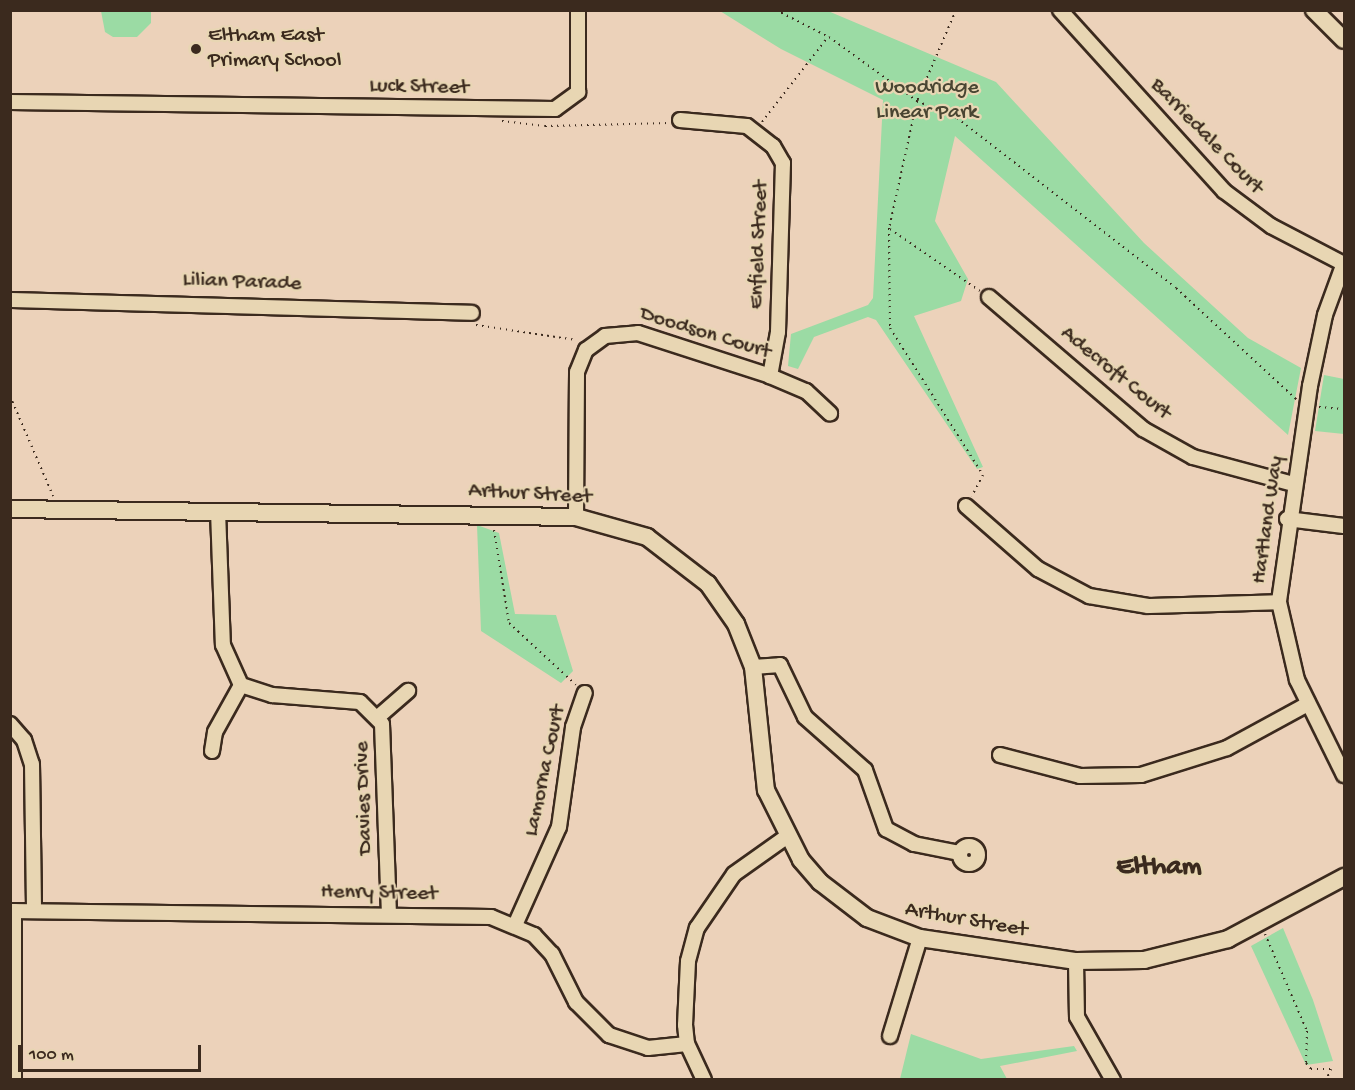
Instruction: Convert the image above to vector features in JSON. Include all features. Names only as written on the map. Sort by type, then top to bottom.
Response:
[{"type":"street","name":"Luck Street","points":[[10,102],[555,109],[573,101],[579,83],[578,10]]},
{"type":"street","name":"Barriedale Court","points":[[1060,10],[1231,198],[1271,226],[1344,263]]},
{"type":"street","points":[[1314,10],[1344,40]]},
{"type":"street","name":"Enfield Street","points":[[680,120],[747,126],[773,146],[783,164],[778,332],[770,376]]},
{"type":"street","name":"Hartland Way","points":[[1344,263],[1325,315],[1307,406],[1287,519],[1279,602],[1288,654],[1306,705],[1344,775]]},
{"type":"street","name":"Adecroft Court","points":[[989,297],[1143,429],[1193,457],[1293,484]]},
{"type":"street","name":"Lilian Parade","points":[[10,300],[472,319]]},
{"type":"street","name":"Doodson Court","points":[[576,517],[577,372],[591,344],[615,332],[638,333],[770,376],[806,391],[830,413]]},
{"type":"street","points":[[966,506],[1038,569],[1089,596],[1148,606],[1279,602]]},
{"type":"street","name":"Arthur Street","points":[[10,509],[576,517],[647,537],[688,565],[723,604],[753,667],[760,766],[786,837],[842,902],[892,930],[920,938],[1076,961],[1144,960],[1194,950],[1259,922],[1344,877]]},
{"type":"street","points":[[213,750],[215,732],[241,685],[223,645],[218,511]]},
{"type":"street","points":[[1287,519],[1344,526]]},
{"type":"street","points":[[753,667],[780,664],[805,717],[865,770],[886,829],[914,844],[960,853]]},
{"type":"street","name":"Davies Drive","points":[[241,685],[272,696],[350,700],[378,717],[385,747],[389,914]]},
{"type":"street","points":[[378,717],[408,691]]},
{"type":"street","name":"Lamorna Court","points":[[516,923],[559,827],[573,727],[585,693]]},
{"type":"street","points":[[1000,755],[1080,776],[1141,775],[1227,748],[1306,705]]},
{"type":"street","points":[[10,724],[32,764],[34,911]]},
{"type":"street","points":[[704,1080],[687,1044],[684,996],[697,928],[734,874],[786,837]]},
{"type":"street","name":"Arthur Street","points":[[1320,889],[1344,883]]},
{"type":"street","points":[[12,911],[14,1080]]},
{"type":"street","name":"Henry Street","points":[[12,911],[491,917],[516,923],[552,954],[576,1002],[609,1035],[648,1048],[687,1044]]},
{"type":"street","points":[[890,1036],[920,938]]},
{"type":"street","points":[[1076,961],[1077,1017],[1113,1080]]},
{"type":"path","points":[[776,10],[829,37],[917,101],[957,118],[1020,165],[1176,288],[1282,392],[1307,406],[1344,409]]},
{"type":"path","points":[[956,11],[917,101],[889,228],[890,328],[983,475],[966,506]]},
{"type":"path","points":[[762,122],[829,37]]},
{"type":"path","points":[[889,228],[989,297]]},
{"type":"path","points":[[472,319],[577,338],[572,350]]},
{"type":"path","points":[[10,396],[54,500],[43,499]]},
{"type":"path","points":[[488,527],[495,530],[509,623],[585,693]]},
{"type":"path","points":[[1259,922],[1307,1031],[1306,1063],[1311,1069],[1330,1069],[1326,1080]]},
{"type":"green space","points":[[101,11],[151,11],[151,23],[137,37],[113,37],[105,32]]},
{"type":"green space","name":"Woodridge Linear Park","points":[[720,11],[828,11],[996,82],[1144,243],[1248,338],[1301,368],[1288,435],[955,136],[935,221],[968,279],[961,301],[914,316],[983,467],[977,469],[876,320],[868,317],[814,337],[798,369],[788,366],[791,334],[868,305],[873,298],[883,100],[781,49]]},
{"type":"green space","points":[[1324,375],[1344,379],[1344,434],[1315,431]]},
{"type":"green space","points":[[477,525],[499,533],[515,614],[556,615],[573,671],[561,683],[481,631]]},
{"type":"green space","points":[[1283,928],[1313,1000],[1333,1061],[1306,1065],[1251,946]]},
{"type":"green space","points":[[911,1034],[981,1059],[1074,1046],[1077,1051],[1000,1066],[1007,1079],[900,1079]]},
{"type":"place","name":"Eltham East Primary School","points":[[196,49]]},
{"type":"district","name":"Eltham","points":[[1159,868]]}]
